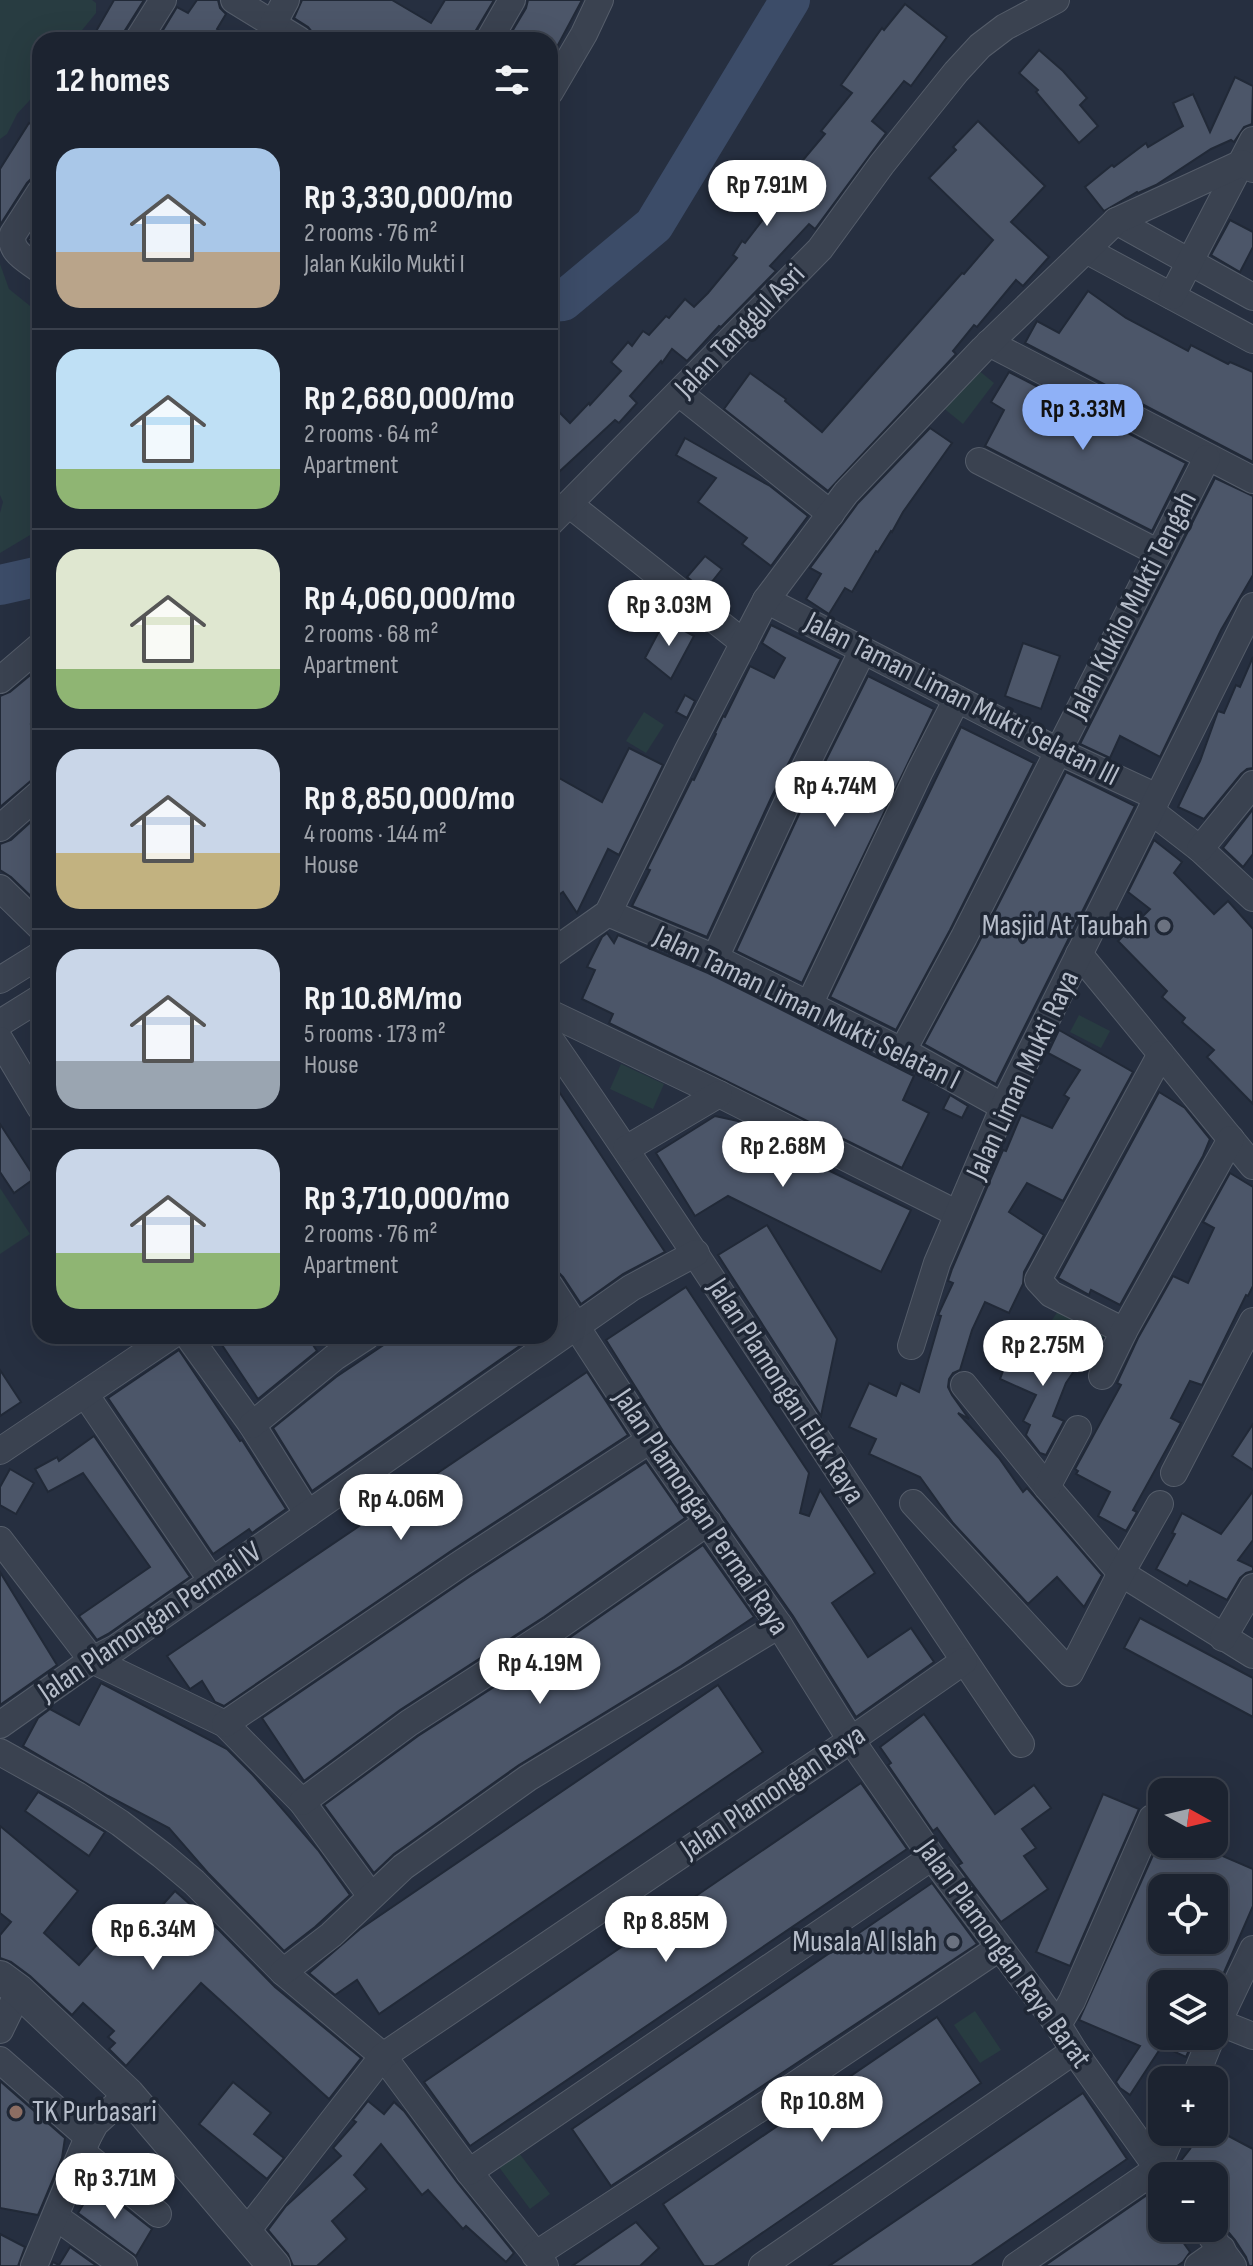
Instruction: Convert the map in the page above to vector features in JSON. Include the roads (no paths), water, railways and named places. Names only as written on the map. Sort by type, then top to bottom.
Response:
[{"type":"street","points":[[143,32],[163,0]]},
{"type":"street","points":[[234,0],[282,32]]},
{"type":"street","points":[[285,32],[286,0]]},
{"type":"street","points":[[494,32],[512,0]]},
{"type":"street","points":[[558,78],[600,0]]},
{"type":"street","name":"Jalan Tanggul Asri","points":[[558,515],[820,249],[882,164],[980,46],[1005,27],[1056,0]]},
{"type":"street","points":[[558,948],[608,913],[766,600],[846,493],[989,343],[1116,221],[1249,157]]},
{"type":"street","points":[[1172,296],[1249,157]]},
{"type":"street","points":[[32,204],[11,241],[13,248],[32,263]]},
{"type":"street","points":[[1116,221],[1253,297]]},
{"type":"street","points":[[1086,250],[1253,340]]},
{"type":"street","points":[[989,343],[1253,480]]},
{"type":"street","points":[[679,393],[831,514]]},
{"type":"street","name":"Jalan Kukilo Mukti Tengah","points":[[902,1052],[964,937],[1207,458]]},
{"type":"street","points":[[979,461],[1159,553]]},
{"type":"street","points":[[569,504],[744,643]]},
{"type":"street","name":"Jalan Taman Liman Mukti Selatan III","points":[[766,600],[1154,804],[1253,898]]},
{"type":"street","name":"Jalan Liman Mukti Raya","points":[[911,1346],[937,1263],[1004,1107],[1253,606]]},
{"type":"street","points":[[715,958],[863,650]]},
{"type":"street","points":[[0,680],[32,653]]},
{"type":"street","points":[[809,1005],[957,699]]},
{"type":"street","points":[[1200,849],[1253,784]]},
{"type":"street","points":[[0,828],[32,800]]},
{"type":"street","points":[[0,888],[32,919]]},
{"type":"street","name":"Jalan Taman Liman Mukti Selatan I","points":[[608,913],[715,958],[1004,1107]]},
{"type":"street","points":[[1079,954],[1253,1166]]},
{"type":"street","points":[[0,980],[32,960]]},
{"type":"street","points":[[0,1023],[32,1003]]},
{"type":"street","points":[[558,1017],[958,1214]]},
{"type":"street","points":[[0,1040],[32,1094]]},
{"type":"street","name":"Jalan Plamongan Elok Raya","points":[[558,1051],[1021,1744]]},
{"type":"street","points":[[1124,1331],[1051,1294],[1038,1280],[1161,1054]]},
{"type":"street","points":[[626,1149],[719,1094]]},
{"type":"street","points":[[1102,1376],[1231,1139]]},
{"type":"street","name":"Jalan Plamongan Permai IV","points":[[558,1340],[631,1288],[696,1253]]},
{"type":"street","name":"Jalan Plamongan Permai Raya","points":[[558,1299],[650,1440],[779,1625],[851,1740]]},
{"type":"street","points":[[1174,1473],[1253,1321]]},
{"type":"street","points":[[0,1451],[159,1344]]},
{"type":"street","points":[[194,1344],[252,1425],[308,1514]]},
{"type":"street","name":"Jalan Plamongan Permai IV","points":[[0,1725],[92,1660],[116,1648],[552,1344]]},
{"type":"street","points":[[252,1425],[328,1347]]},
{"type":"street","points":[[964,1385],[1121,1573],[1253,1655]]},
{"type":"street","points":[[85,1394],[212,1581]]},
{"type":"street","points":[[1047,1487],[1078,1429]]},
{"type":"street","points":[[225,1724],[460,1564],[650,1440]]},
{"type":"street","points":[[913,1503],[1070,1673],[1160,1504]]},
{"type":"street","points":[[302,1802],[409,1723],[553,1630],[708,1522]]},
{"type":"street","points":[[0,1540],[92,1660],[225,1724],[302,1802],[371,1896]]},
{"type":"street","points":[[1223,1638],[1253,1587]]},
{"type":"street","points":[[283,1972],[331,1935],[403,1867],[528,1778],[779,1625]]},
{"type":"street","name":"Jalan Plamongan Raya","points":[[246,2232],[383,2056],[964,1661]]},
{"type":"street","name":"Jalan Plamongan Raya Barat","points":[[851,1740],[932,1857],[1058,2025],[1153,2162]]},
{"type":"street","points":[[0,1752],[77,1795],[162,1855],[194,1882],[283,1972],[383,2056],[540,2261],[999,1948]]},
{"type":"street","points":[[1058,2025],[1072,2001],[1148,1827]]},
{"type":"street","points":[[469,2172],[932,1857]]},
{"type":"street","points":[[1228,2002],[1253,1949]]},
{"type":"street","points":[[0,2030],[10,1984]]},
{"type":"street","points":[[10,1984],[246,2232],[274,2266]]},
{"type":"street","points":[[1228,2032],[1253,2036]]},
{"type":"street","points":[[762,2266],[1074,2051]]},
{"type":"street","points":[[0,2060],[89,2138],[158,2214]]},
{"type":"street","points":[[34,2266],[89,2138],[122,2100]]},
{"type":"street","points":[[1016,2266],[1148,2180]]},
{"type":"street","points":[[56,2217],[124,2266]]},
{"type":"street","points":[[1198,2266],[1228,2257]]},
{"type":"waterway","points":[[558,301],[563,301],[654,225],[790,0]]},
{"type":"waterway","points":[[0,585],[32,578]]},
{"type":"place","name":"Masjid At Taubah","points":[[1164,926]]},
{"type":"place","name":"Musala Al Islah","points":[[953,1942]]},
{"type":"place","name":"TK Purbasari","points":[[16,2112]]}]
